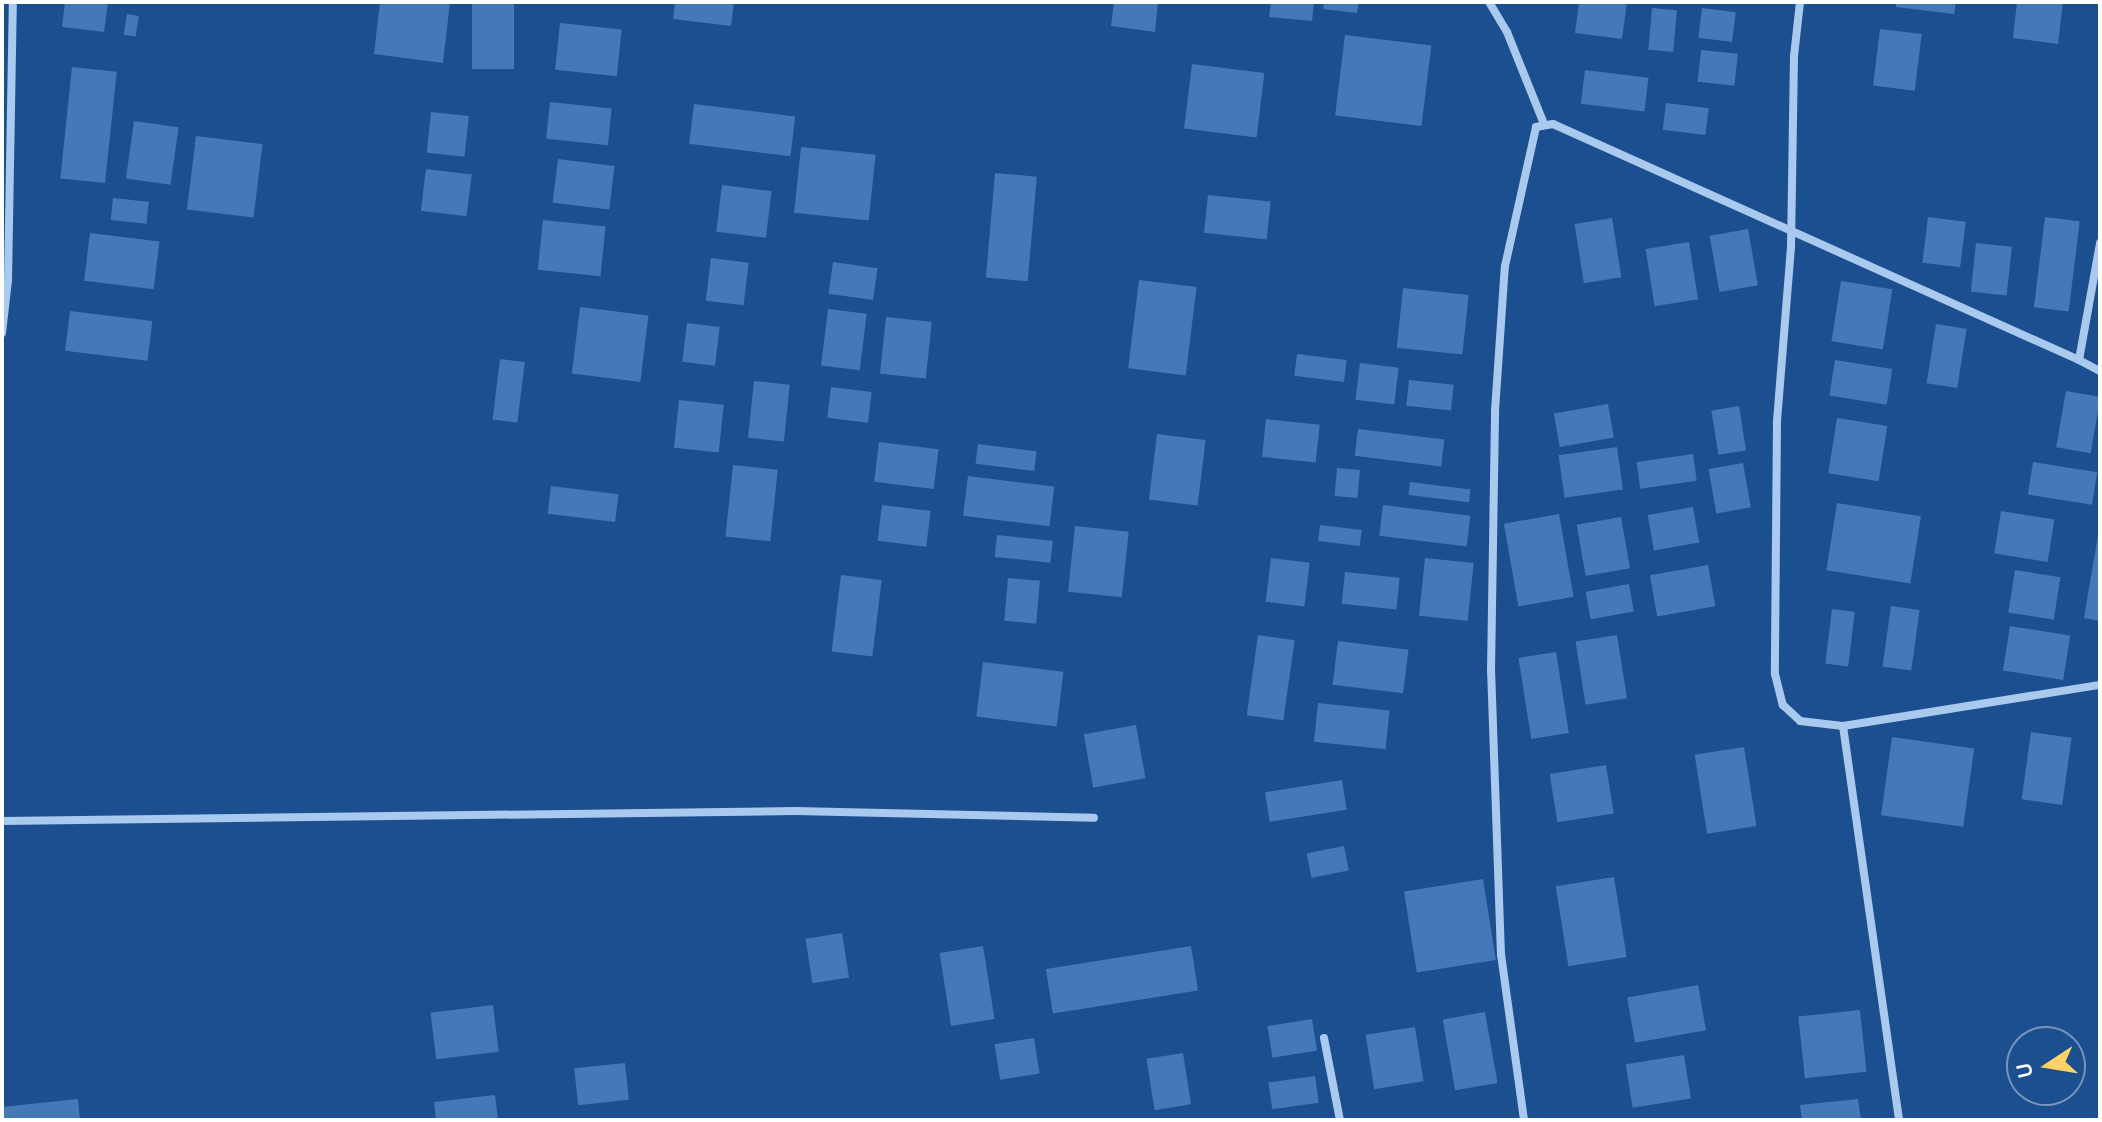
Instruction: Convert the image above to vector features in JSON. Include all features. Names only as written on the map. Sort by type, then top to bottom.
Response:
[{"type":"street","points":[[2,333],[9,265],[13,2]]},
{"type":"street","points":[[1489,2],[1507,32],[1544,124],[1791,228],[2100,371]]},
{"type":"street","points":[[1800,2],[1791,228],[1777,422],[1775,674],[1783,705],[1800,721],[1843,726],[2100,685]]},
{"type":"street","points":[[1524,1120],[1501,955],[1497,878],[1491,671],[1495,411],[1505,266],[1531,135],[1544,124]]},
{"type":"street","points":[[2079,360],[2100,243]]},
{"type":"street","points":[[1843,726],[1899,1120]]},
{"type":"street","points":[[2,821],[795,811],[1094,818]]},
{"type":"street","points":[[1324,1038],[1340,1120]]},
{"type":"building","points":[[65,2],[108,2],[104,32],[62,27]]},
{"type":"building","points":[[380,2],[450,2],[443,63],[374,54]]},
{"type":"building","points":[[472,2],[514,2],[514,69],[472,69]]},
{"type":"building","points":[[675,2],[734,2],[731,26],[673,19]]},
{"type":"building","points":[[1114,2],[1158,2],[1155,32],[1111,26]]},
{"type":"building","points":[[1271,2],[1314,2],[1312,21],[1269,17]]},
{"type":"building","points":[[1324,2],[1359,2],[1357,13],[1323,9]]},
{"type":"building","points":[[1579,2],[1627,2],[1622,39],[1575,33]]},
{"type":"building","points":[[1896,2],[1956,2],[1954,14],[1896,7]]},
{"type":"building","points":[[2017,2],[2063,2],[2058,44],[2013,38]]},
{"type":"building","points":[[1652,8],[1677,10],[1673,52],[1648,50]]},
{"type":"building","points":[[1702,8],[1736,12],[1732,42],[1698,38]]},
{"type":"building","points":[[127,14],[139,16],[136,37],[124,35]]},
{"type":"building","points":[[560,23],[622,29],[617,76],[555,70]]},
{"type":"building","points":[[1880,29],[1922,34],[1915,91],[1873,86]]},
{"type":"building","points":[[1345,35],[1431,46],[1421,126],[1335,115]]},
{"type":"building","points":[[1701,50],[1738,54],[1734,86],[1698,82]]},
{"type":"building","points":[[1192,64],[1264,73],[1257,137],[1184,129]]},
{"type":"building","points":[[72,67],[117,72],[105,183],[60,178]]},
{"type":"building","points":[[1585,70],[1649,78],[1644,112],[1581,104]]},
{"type":"building","points":[[550,102],[612,108],[608,145],[546,139]]},
{"type":"building","points":[[1666,103],[1709,108],[1705,135],[1663,130]]},
{"type":"building","points":[[694,104],[795,116],[790,156],[689,144]]},
{"type":"building","points":[[431,112],[469,116],[465,157],[427,153]]},
{"type":"building","points":[[134,121],[179,127],[170,185],[126,178]]},
{"type":"building","points":[[196,136],[263,144],[253,218],[187,209]]},
{"type":"building","points":[[801,147],[876,155],[869,220],[794,213]]},
{"type":"building","points":[[558,159],[615,166],[609,210],[553,203]]},
{"type":"building","points":[[426,169],[472,175],[467,216],[421,211]]},
{"type":"building","points":[[995,173],[1037,177],[1028,281],[986,278]]},
{"type":"building","points":[[722,185],[772,191],[766,238],[716,232]]},
{"type":"building","points":[[1208,195],[1271,202],[1267,239],[1204,233]]},
{"type":"building","points":[[113,198],[149,202],[147,224],[111,220]]},
{"type":"building","points":[[1928,217],[1966,222],[1960,267],[1922,263]]},
{"type":"building","points":[[2045,217],[2080,221],[2069,312],[2034,307]]},
{"type":"building","points":[[1612,218],[1621,277],[1584,283],[1574,224]]},
{"type":"building","points":[[543,220],[606,227],[600,276],[538,270]]},
{"type":"building","points":[[1748,229],[1758,285],[1719,292],[1710,236]]},
{"type":"building","points":[[90,233],[159,242],[154,289],[84,281]]},
{"type":"building","points":[[1689,242],[1698,299],[1655,306],[1646,249]]},
{"type":"building","points":[[1976,243],[2012,247],[2007,295],[1971,292]]},
{"type":"building","points":[[711,258],[749,263],[743,305],[706,301]]},
{"type":"building","points":[[833,262],[878,268],[873,300],[829,294]]},
{"type":"building","points":[[1139,280],[1197,287],[1186,375],[1128,368]]},
{"type":"building","points":[[1841,281],[1892,289],[1883,349],[1831,341]]},
{"type":"building","points":[[1403,288],[1469,295],[1462,355],[1397,348]]},
{"type":"building","points":[[580,307],[648,315],[640,382],[572,374]]},
{"type":"building","points":[[828,309],[867,314],[860,370],[821,366]]},
{"type":"building","points":[[70,311],[152,321],[148,361],[65,351]]},
{"type":"building","points":[[886,317],[932,322],[926,378],[880,374]]},
{"type":"building","points":[[687,323],[720,327],[715,366],[682,362]]},
{"type":"building","points":[[1936,324],[1967,329],[1957,388],[1927,383]]},
{"type":"building","points":[[1297,354],[1347,360],[1344,382],[1294,376]]},
{"type":"building","points":[[500,359],[525,362],[517,423],[493,420]]},
{"type":"building","points":[[1835,360],[1892,369],[1887,405],[1829,396]]},
{"type":"building","points":[[1360,363],[1399,368],[1394,404],[1355,400]]},
{"type":"building","points":[[1409,380],[1454,385],[1451,411],[1406,406]]},
{"type":"building","points":[[754,381],[790,385],[784,441],[748,438]]},
{"type":"building","points":[[831,387],[872,392],[868,423],[827,418]]},
{"type":"building","points":[[2066,391],[2100,397],[2091,453],[2056,447]]},
{"type":"building","points":[[679,400],[724,405],[719,452],[674,448]]},
{"type":"building","points":[[1608,404],[1614,437],[1560,447],[1554,414]]},
{"type":"building","points":[[1739,406],[1746,450],[1718,455],[1711,410]]},
{"type":"building","points":[[1837,418],[1887,426],[1879,481],[1828,473]]},
{"type":"building","points":[[1266,419],[1320,425],[1316,462],[1262,457]]},
{"type":"building","points":[[1358,429],[1444,440],[1441,466],[1355,456]]},
{"type":"building","points":[[1157,434],[1206,440],[1198,505],[1149,500]]},
{"type":"building","points":[[879,442],[939,449],[934,489],[874,482]]},
{"type":"building","points":[[978,444],[1037,451],[1034,471],[976,464]]},
{"type":"building","points":[[1617,447],[1623,490],[1565,498],[1559,455]]},
{"type":"building","points":[[1693,454],[1697,481],[1640,489],[1637,462]]},
{"type":"building","points":[[2033,462],[2097,472],[2092,505],[2028,495]]},
{"type":"building","points":[[1743,463],[1751,507],[1716,513],[1709,469]]},
{"type":"building","points":[[733,465],[778,470],[770,541],[725,537]]},
{"type":"building","points":[[1337,468],[1360,470],[1357,498],[1335,496]]},
{"type":"building","points":[[968,476],[1054,487],[1049,526],[963,516]]},
{"type":"building","points":[[1410,482],[1471,489],[1469,502],[1408,495]]},
{"type":"building","points":[[551,486],[618,494],[615,522],[548,514]]},
{"type":"building","points":[[1837,503],[1921,516],[1910,583],[1826,570]]},
{"type":"building","points":[[882,505],[931,511],[926,547],[878,541]]},
{"type":"building","points":[[1383,505],[1470,516],[1467,546],[1379,536]]},
{"type":"building","points":[[1693,507],[1699,542],[1654,550],[1648,515]]},
{"type":"building","points":[[2001,511],[2054,519],[2048,562],[1994,553]]},
{"type":"building","points":[[1559,514],[1574,597],[1518,606],[1504,524]]},
{"type":"building","points":[[1621,517],[1630,568],[1586,576],[1577,525]]},
{"type":"building","points":[[2100,523],[2100,621],[2084,618]]},
{"type":"building","points":[[1320,525],[1362,530],[1360,546],[1318,541]]},
{"type":"building","points":[[1075,526],[1129,532],[1122,597],[1068,592]]},
{"type":"building","points":[[997,535],[1053,541],[1050,563],[995,557]]},
{"type":"building","points":[[1271,558],[1310,563],[1304,606],[1266,602]]},
{"type":"building","points":[[1425,558],[1474,563],[1468,621],[1419,616]]},
{"type":"building","points":[[1708,565],[1715,606],[1657,617],[1650,575]]},
{"type":"building","points":[[2015,570],[2060,577],[2054,620],[2008,612]]},
{"type":"building","points":[[1345,572],[1400,578],[1396,610],[1342,604]]},
{"type":"building","points":[[841,575],[882,580],[872,656],[832,651]]},
{"type":"building","points":[[1008,578],[1040,581],[1036,624],[1004,621]]},
{"type":"building","points":[[1629,584],[1634,612],[1591,619],[1586,592]]},
{"type":"building","points":[[1891,606],[1920,610],[1911,670],[1883,666]]},
{"type":"building","points":[[1832,609],[1855,612],[1848,666],[1825,664]]},
{"type":"building","points":[[2010,626],[2070,636],[2063,680],[2003,670]]},
{"type":"building","points":[[1258,635],[1295,640],[1283,720],[1247,715]]},
{"type":"building","points":[[1617,635],[1627,698],[1586,705],[1576,642]]},
{"type":"building","points":[[1338,641],[1408,650],[1403,693],[1333,685]]},
{"type":"building","points":[[1556,652],[1569,733],[1531,739],[1518,658]]},
{"type":"building","points":[[983,662],[1063,672],[1057,726],[976,717]]},
{"type":"building","points":[[1318,703],[1390,711],[1386,749],[1314,742]]},
{"type":"building","points":[[1136,725],[1145,778],[1093,787],[1084,734]]},
{"type":"building","points":[[2031,732],[2072,738],[2062,805],[2022,799]]},
{"type":"building","points":[[1892,737],[1974,749],[1963,827],[1881,815]]},
{"type":"building","points":[[1744,747],[1757,826],[1707,834],[1695,755]]},
{"type":"building","points":[[1606,765],[1614,813],[1557,822],[1550,774]]},
{"type":"building","points":[[1342,780],[1347,810],[1270,822],[1265,792]]},
{"type":"building","points":[[1344,846],[1349,871],[1311,878],[1307,853]]},
{"type":"building","points":[[1614,877],[1627,957],[1568,966],[1556,886]]},
{"type":"building","points":[[1483,879],[1496,960],[1417,973],[1404,892]]},
{"type":"building","points":[[842,933],[849,977],[812,983],[805,939]]},
{"type":"building","points":[[983,946],[995,1019],[951,1026],[940,953]]},
{"type":"building","points":[[1191,946],[1198,990],[1053,1013],[1046,969]]},
{"type":"building","points":[[1698,985],[1706,1030],[1635,1043],[1627,998]]},
{"type":"building","points":[[493,1005],[499,1052],[436,1059],[430,1013]]},
{"type":"building","points":[[1860,1010],[1866,1072],[1805,1078],[1798,1016]]},
{"type":"building","points":[[1485,1012],[1498,1083],[1455,1090],[1443,1019]]},
{"type":"building","points":[[1312,1019],[1317,1051],[1273,1058],[1268,1026]]},
{"type":"building","points":[[1415,1027],[1424,1081],[1374,1089],[1366,1035]]},
{"type":"building","points":[[1034,1038],[1040,1074],[1000,1080],[994,1044]]},
{"type":"building","points":[[1183,1053],[1191,1104],[1155,1110],[1146,1059]]},
{"type":"building","points":[[1684,1055],[1691,1098],[1633,1108],[1626,1064]]},
{"type":"building","points":[[625,1063],[629,1100],[578,1105],[574,1068]]},
{"type":"building","points":[[1315,1076],[1319,1103],[1272,1109],[1268,1083]]},
{"type":"building","points":[[495,1095],[498,1120],[436,1120],[434,1102]]},
{"type":"building","points":[[78,1099],[80,1120],[2,1120],[2,1107]]},
{"type":"building","points":[[1858,1099],[1861,1120],[1802,1120],[1800,1105]]}]
